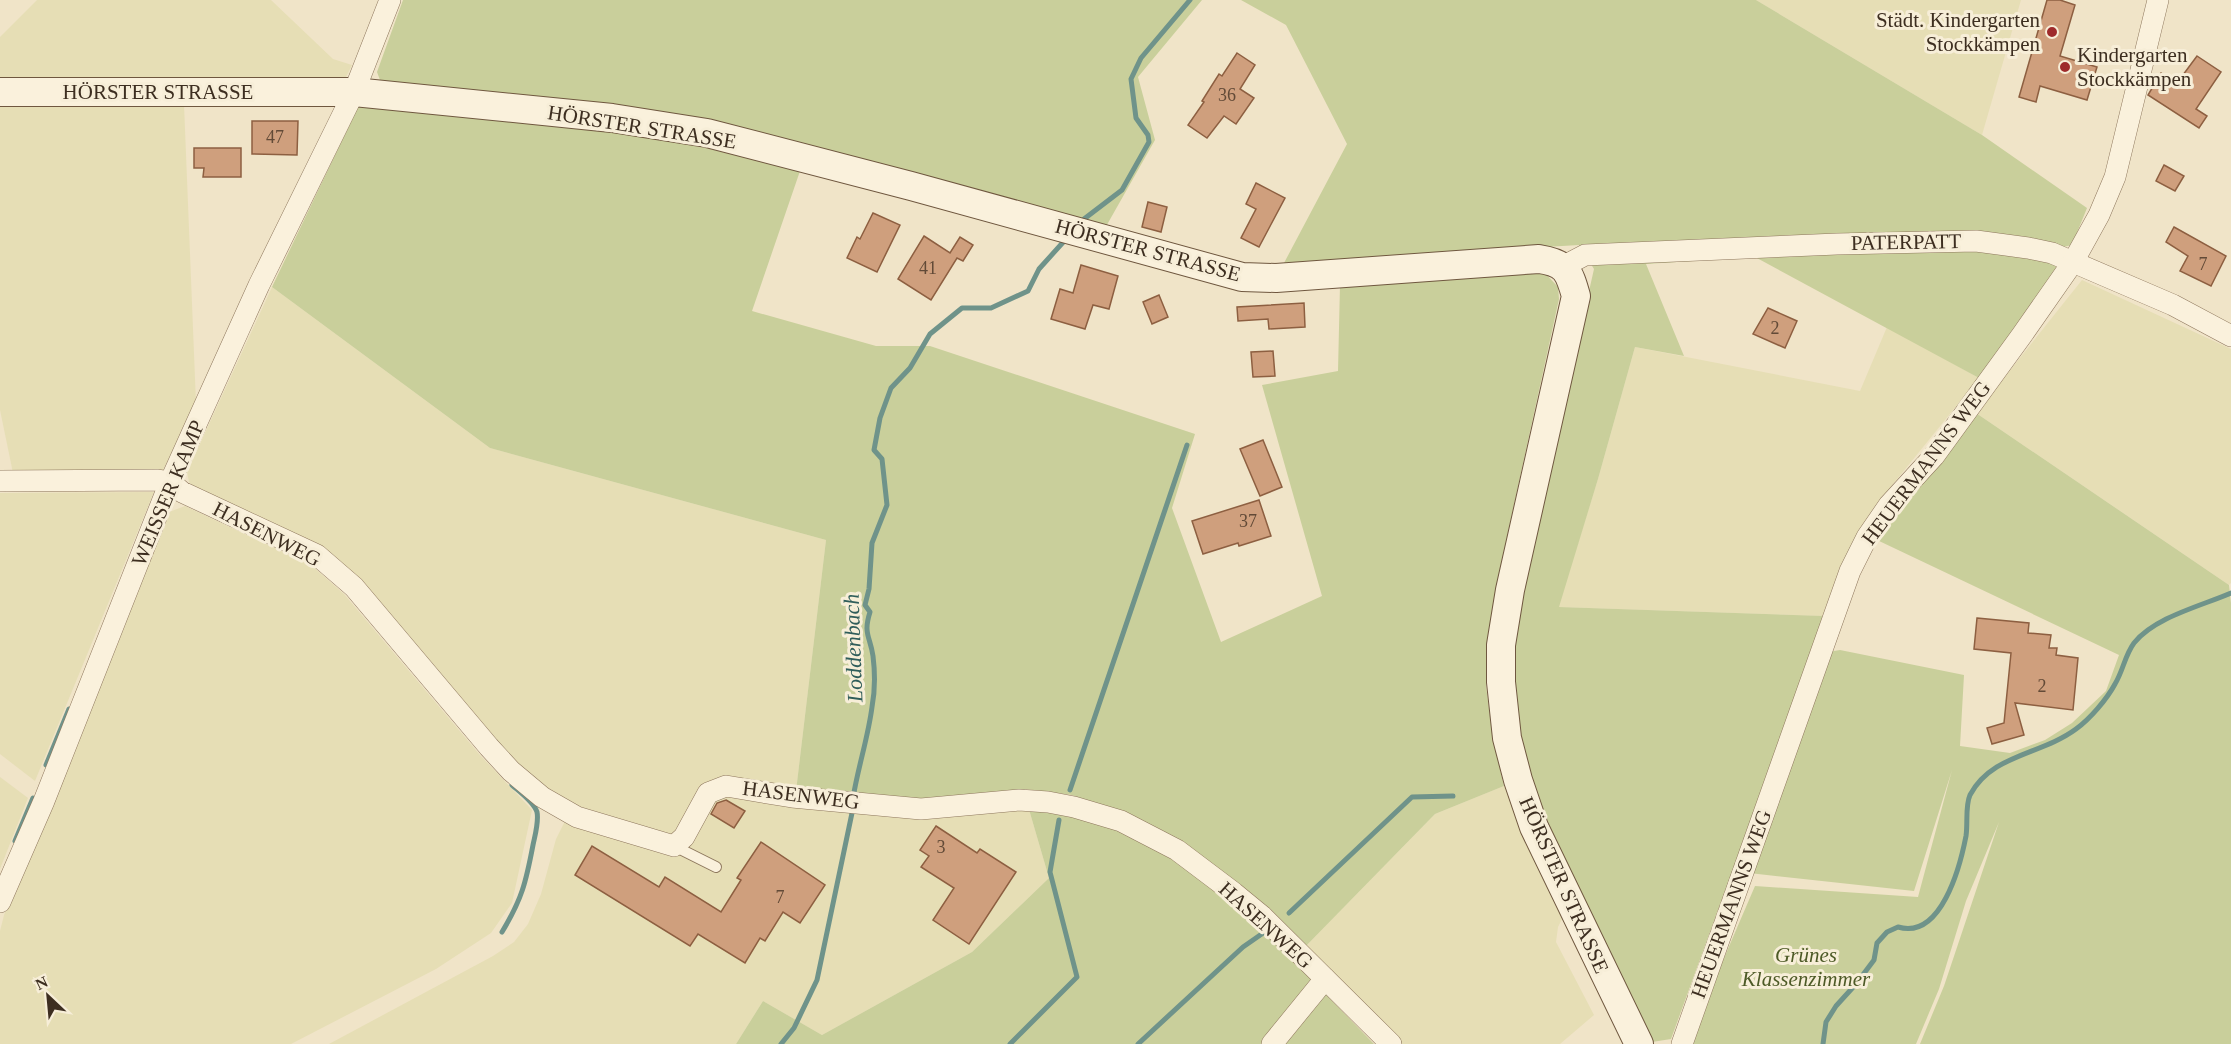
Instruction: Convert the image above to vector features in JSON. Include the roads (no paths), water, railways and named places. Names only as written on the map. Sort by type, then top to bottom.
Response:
[{"type":"street","name":"WEISSER KAMP","points":[[0,902],[44,801],[170,482],[259,285],[354,92],[390,0]]},
{"type":"street","name":"HEUERMANNS WEG","points":[[1682,1044],[1850,571],[1863,545],[1889,505],[1934,456],[2073,262],[2099,215],[2115,177],[2158,0]]},
{"type":"street","name":"HÖRSTER STRASSE","points":[[0,92],[354,92],[612,118],[706,133],[911,186],[1242,277],[1276,278],[1539,259],[1564,266],[1571,277],[1575,296],[1510,590],[1501,645],[1501,682],[1507,738],[1534,827],[1639,1044]]},
{"type":"street","name":"PATERPATT","points":[[1564,266],[1586,255],[1837,244],[1976,241],[2052,253],[2173,305],[2231,336]]},
{"type":"street","name":"HASENWEG","points":[[0,481],[158,480],[170,482],[182,492],[317,555],[354,587],[511,771],[543,796],[578,817],[674,846],[684,837],[708,793],[726,786],[792,797],[921,809],[1019,800],[1074,807],[1121,821],[1177,850],[1262,916],[1391,1044]]},
{"type":"street","points":[[1272,1044],[1325,979]]},
{"type":"lane","points":[[674,846],[716,867]]},
{"type":"waterway","name":"Loddenbach","points":[[1084,219],[1122,190],[1149,142],[1148,135],[1136,118],[1131,79],[1141,58],[1190,0]]},
{"type":"waterway","name":"Loddenbach","points":[[853,798],[874,695],[874,662],[867,630],[870,612],[865,605],[869,589],[872,543],[887,505],[882,459],[874,450],[880,418],[891,388],[910,368],[930,334],[962,308],[991,308],[1028,291],[1039,269],[1066,239]]},
{"type":"waterway","points":[[1070,790],[1187,445]]},
{"type":"waterway","points":[[1823,1044],[1826,1022],[1836,1006],[1874,960],[1877,943],[1887,932],[1898,927],[1913,928],[1926,923],[1946,898],[1963,849],[1967,831],[1968,799],[1979,781],[2004,763],[2062,738],[2087,720],[2112,690],[2131,648],[2143,634],[2166,619],[2231,593]]},
{"type":"waterway","points":[[46,765],[69,709]]},
{"type":"waterway","points":[[502,932],[522,890],[538,820],[533,805],[512,785]]},
{"type":"waterway","points":[[1289,913],[1412,797],[1453,796]]},
{"type":"waterway","points":[[15,841],[33,798]]},
{"type":"waterway","name":"Loddenbach","points":[[781,1044],[794,1028],[817,980],[852,813]]},
{"type":"waterway","points":[[1010,1044],[1077,977],[1050,872],[1059,820]]},
{"type":"waterway","points":[[1138,1044],[1243,947],[1266,931]]},
{"type":"place","name":"Städt. Kindergarten Stockkämpen","points":[[2052,32]]},
{"type":"place","name":"Kindergarten Stockkämpen","points":[[2065,67]]},
{"type":"park label","name":"Grünes Klassenzimmer","points":[[1806,967]]}]
